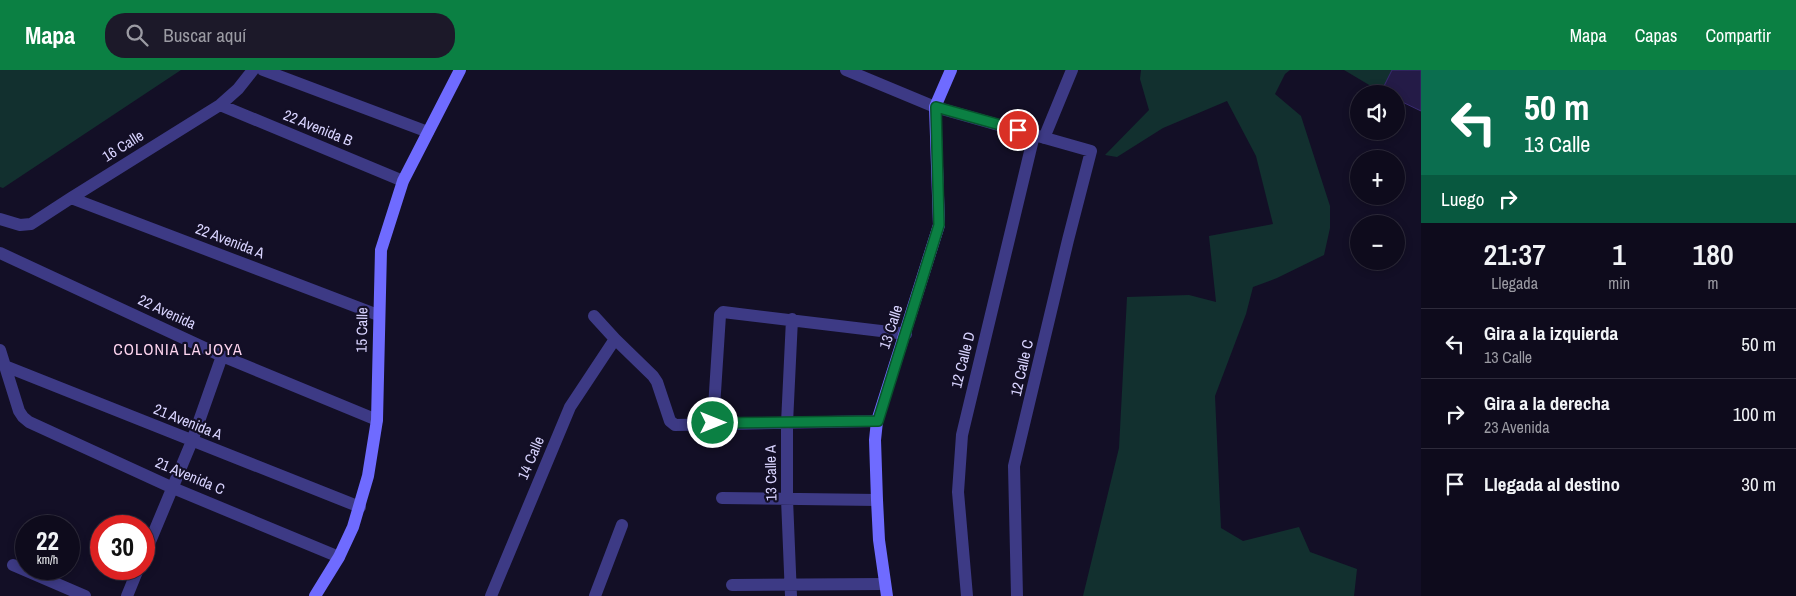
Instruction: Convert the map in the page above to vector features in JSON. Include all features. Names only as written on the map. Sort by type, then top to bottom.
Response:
[{"type":"street","name":"16 Calle","points":[[0,219],[20,226],[31,224],[220,105],[238,89],[253,70]]},
{"type":"street","points":[[264,70],[428,132]]},
{"type":"street","name":"15 Calle","points":[[315,596],[339,557],[360,507],[368,476],[377,420],[381,250],[403,181],[460,70]]},
{"type":"street","points":[[846,70],[936,107],[1039,137]]},
{"type":"street","name":"13 Calle","points":[[886,590],[879,540],[875,440],[878,421],[939,225],[936,107],[951,70]]},
{"type":"street","name":"12 Calle D","points":[[967,596],[958,492],[962,435],[1039,137],[1072,70]]},
{"type":"street","name":"22 Avenida B","points":[[220,105],[403,181]]},
{"type":"street","name":"12 Calle C","points":[[1017,596],[1014,466],[1091,151],[1039,137]]},
{"type":"street","name":"22 Avenida A","points":[[71,198],[378,315]]},
{"type":"street","name":"22 Avenida","points":[[0,253],[222,356],[377,420]]},
{"type":"street","points":[[713,423],[720,315],[723,312],[906,334]]},
{"type":"street","points":[[594,316],[657,382],[672,423],[675,425],[878,421]]},
{"type":"street","name":"13 Calle A","points":[[791,590],[787,499],[787,423],[792,319]]},
{"type":"street","name":"14 Calle","points":[[491,596],[570,406],[615,339]]},
{"type":"street","points":[[0,350],[5,366]]},
{"type":"street","points":[[155,530],[192,442],[222,356]]},
{"type":"street","name":"21 Avenida C","points":[[5,366],[19,411],[29,422],[173,488],[339,557]]},
{"type":"street","name":"21 Avenida A","points":[[5,366],[192,442],[360,507]]},
{"type":"street","points":[[722,498],[877,500]]},
{"type":"street","points":[[594,596],[622,525]]},
{"type":"street","points":[[13,565],[85,596]]},
{"type":"street","points":[[126,596],[133,580]]},
{"type":"street","points":[[732,585],[791,590],[886,590]]},
{"type":"green space","points":[[0,70],[181,70],[3,188],[0,187]]},
{"type":"green space","points":[[1141,70],[1290,70],[1285,74],[1275,94],[1301,116],[1330,206],[1330,228],[1324,255],[1277,278],[1253,287],[1246,314],[1215,396],[1221,528],[1243,541],[1299,527],[1310,552],[1357,569],[1354,596],[1083,596],[1119,448],[1127,297],[1189,295],[1216,302],[1209,236],[1273,224],[1256,156],[1227,101],[1163,128],[1117,157],[1105,155],[1149,110],[1140,79]]},
{"type":"green space","points":[[1344,70],[1392,70],[1384,85],[1369,85]]},
{"type":"building","points":[[1392,70],[1421,70],[1421,111],[1405,103],[1405,85],[1384,85]]},
{"type":"district","name":"COLONIA LA JOYA","points":[[178,349]]},
{"type":"route","points":[[713,423],[878,421],[939,225],[936,107],[1018,130]]}]
